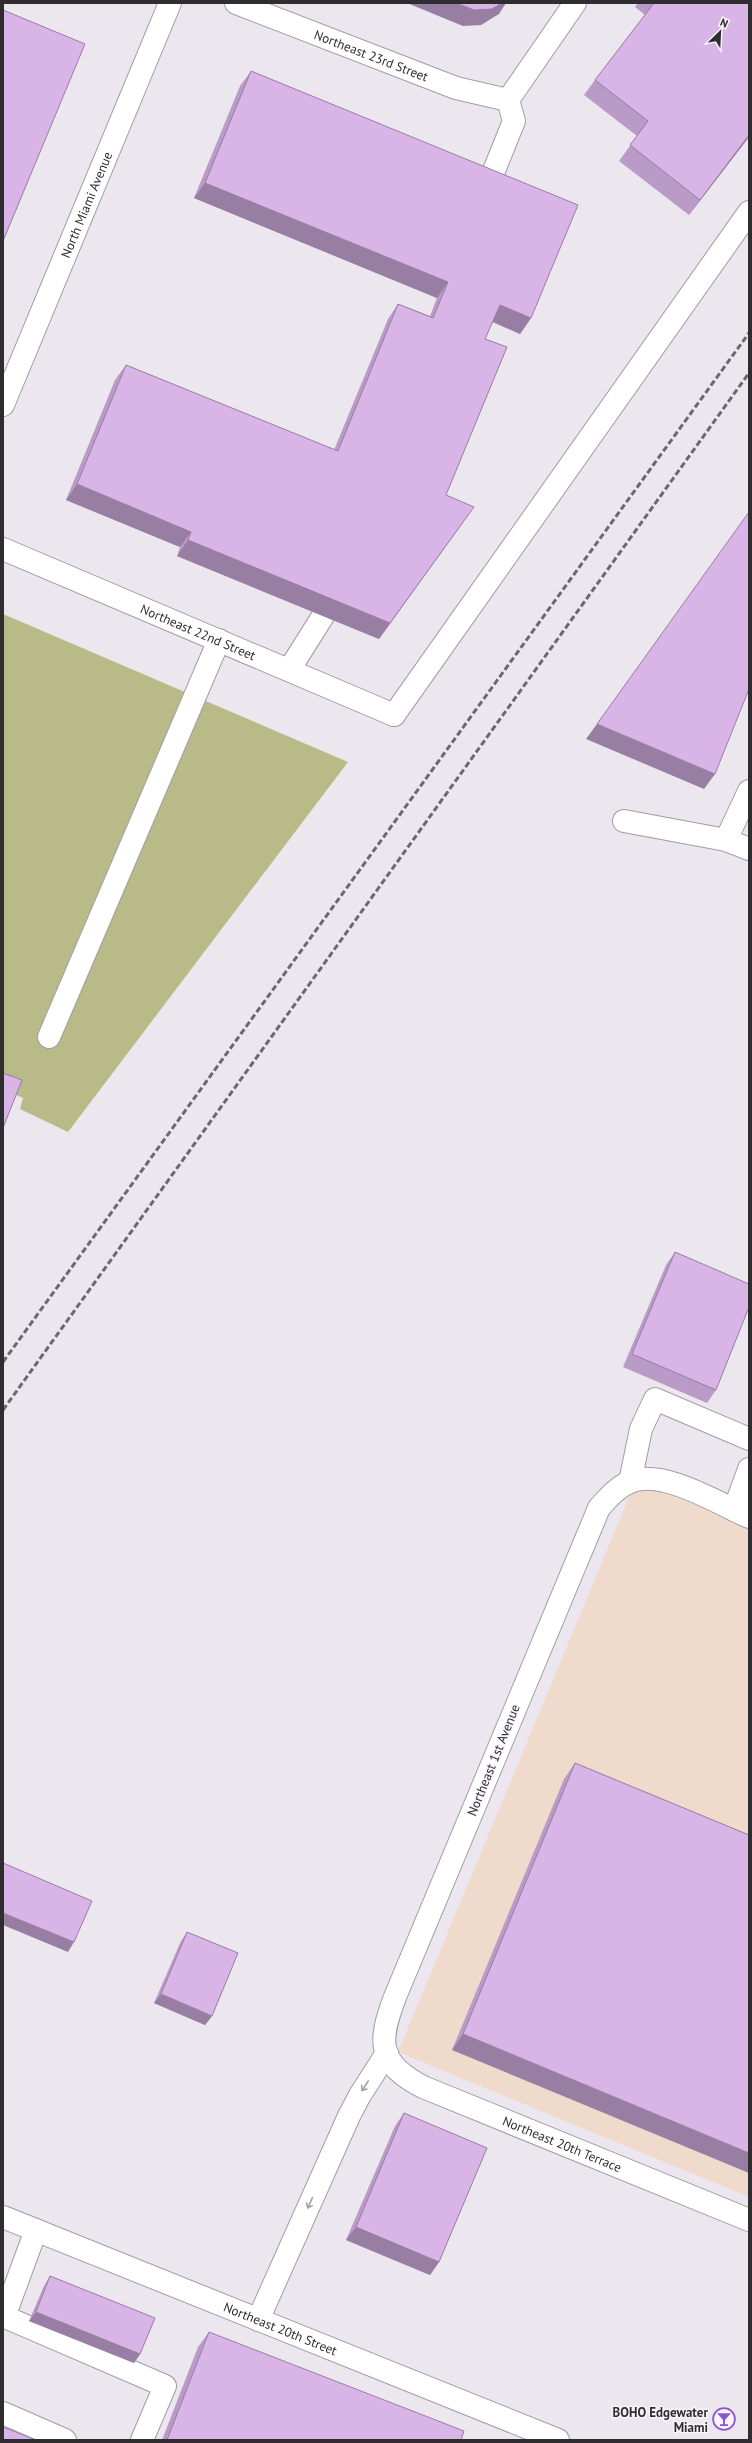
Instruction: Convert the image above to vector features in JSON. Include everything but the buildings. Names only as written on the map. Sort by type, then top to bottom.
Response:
[{"type":"street","name":"North Miami Avenue","points":[[3,405],[170,3]]},
{"type":"street","name":"Northeast 23rd Street","points":[[236,3],[456,88],[508,100]]},
{"type":"street","points":[[487,188],[514,121],[508,100],[574,3]]},
{"type":"street","name":"Northeast 22nd Street","points":[[3,548],[394,715],[749,212]]},
{"type":"street","points":[[288,670],[323,616]]},
{"type":"street","points":[[49,1037],[219,640]]},
{"type":"street","points":[[726,840],[749,791]]},
{"type":"street","points":[[624,821],[726,840],[749,849]]},
{"type":"street","points":[[749,1438],[655,1399],[641,1429],[630,1482],[644,1479],[680,1486],[741,1514],[749,1470]]},
{"type":"street","name":"Northeast 1st Avenue","points":[[386,2053],[382,2040],[392,2004],[591,1524],[599,1508],[613,1492],[630,1482]]},
{"type":"street","points":[[258,2320],[349,2116],[386,2053]]},
{"type":"street","name":"Northeast 20th Terrace","points":[[386,2053],[395,2069],[423,2088],[749,2220]]},
{"type":"street","name":"Northeast 20th Street","points":[[3,2217],[558,2440]]},
{"type":"street","points":[[36,2230],[4,2316],[166,2386],[142,2440]]},
{"type":"street","points":[[3,2413],[65,2440]]},
{"type":"shaded area","points":[[637,1478],[749,1527],[749,2197],[398,2052]]},
{"type":"green space","points":[[3,614],[348,762],[68,1132],[20,1109],[23,1098],[3,1089]]},
{"type":"railway","points":[[3,1362],[749,333]]},
{"type":"railway","points":[[3,1410],[749,373]]},
{"type":"place","name":"BOHO Edgewater Miami","points":[[724,2419]]}]
